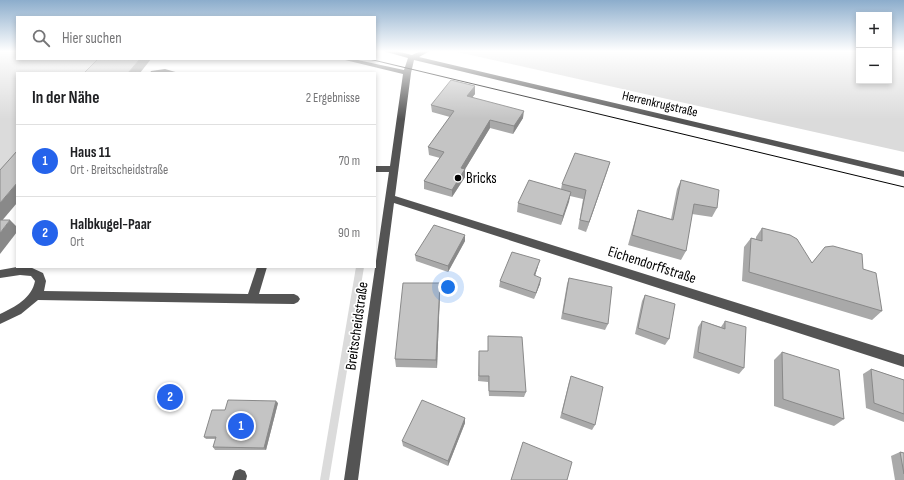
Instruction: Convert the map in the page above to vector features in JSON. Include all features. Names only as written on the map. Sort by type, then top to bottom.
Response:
[{"type":"street","name":"Breitscheidstraße","points":[[350,480],[407,73]]},
{"type":"street","name":"Herrenkrugstraße","points":[[476,73],[904,174]]},
{"type":"street","points":[[376,169],[394,168]]},
{"type":"street","name":"Eichendorffstraße","points":[[390,198],[904,361]]},
{"type":"street","points":[[252,298],[262,268]]},
{"type":"street","points":[[0,274],[22,269],[32,271],[39,277],[40,283],[35,295],[21,308],[0,319]]},
{"type":"street","points":[[35,295],[294,299]]},
{"type":"shaded area","points":[[0,73],[16,73],[16,158],[0,176]]},
{"type":"shaded area","points":[[553,73],[856,73],[856,84],[892,84],[892,73],[904,73],[904,152]]},
{"type":"shaded area","points":[[356,268],[364,268],[329,480],[320,480]]},
{"type":"building","points":[[451,80],[475,86],[467,96],[524,111],[514,126],[490,120],[461,168],[465,169],[452,190],[424,181],[444,152],[428,147],[454,111],[431,105]]},
{"type":"building","points":[[16,152],[16,184],[0,203],[0,170]]},
{"type":"building","points":[[575,153],[610,162],[589,222],[580,220],[586,190],[562,184]]},
{"type":"building","points":[[529,180],[571,192],[563,216],[518,203]]},
{"type":"building","points":[[681,180],[719,190],[717,208],[694,204],[686,251],[632,235],[638,210],[673,220]]},
{"type":"building","points":[[0,220],[10,220],[0,233]]},
{"type":"building","points":[[434,225],[465,235],[448,266],[415,255]]},
{"type":"building","points":[[762,228],[790,235],[797,239],[812,263],[825,247],[833,246],[862,254],[863,269],[876,273],[882,311],[749,272],[751,238],[762,241]]},
{"type":"building","points":[[512,252],[540,260],[534,275],[541,278],[536,293],[500,281]]},
{"type":"building","points":[[569,278],[612,287],[608,324],[563,313]]},
{"type":"building","points":[[403,283],[440,283],[436,360],[395,359]]},
{"type":"building","points":[[645,295],[675,304],[669,339],[638,328]]},
{"type":"building","points":[[702,321],[725,329],[725,321],[746,327],[744,368],[698,352]]},
{"type":"building","points":[[488,336],[522,337],[526,392],[489,391],[489,376],[479,376],[479,351],[488,351]]},
{"type":"building","points":[[782,352],[839,370],[844,419],[783,399]]},
{"type":"building","points":[[871,369],[904,380],[904,414],[874,403]]},
{"type":"building","points":[[571,376],[603,387],[595,425],[562,413]]},
{"type":"building","points":[[228,400],[276,401],[264,448],[213,447],[216,437],[204,437],[212,410],[225,410]]},
{"type":"building","points":[[422,400],[465,418],[448,461],[402,441]]},
{"type":"building","points":[[523,442],[572,462],[567,480],[511,480]]},
{"type":"building","points":[[900,452],[904,453],[904,474]]},
{"type":"tram line","points":[[429,73],[904,187]]},
{"type":"place","name":"Bricks","points":[[458,178]]},
{"type":"place","name":"Halbkugel-Paar","points":[[170,397]]},
{"type":"place","name":"Haus 11","points":[[241,426]]}]
